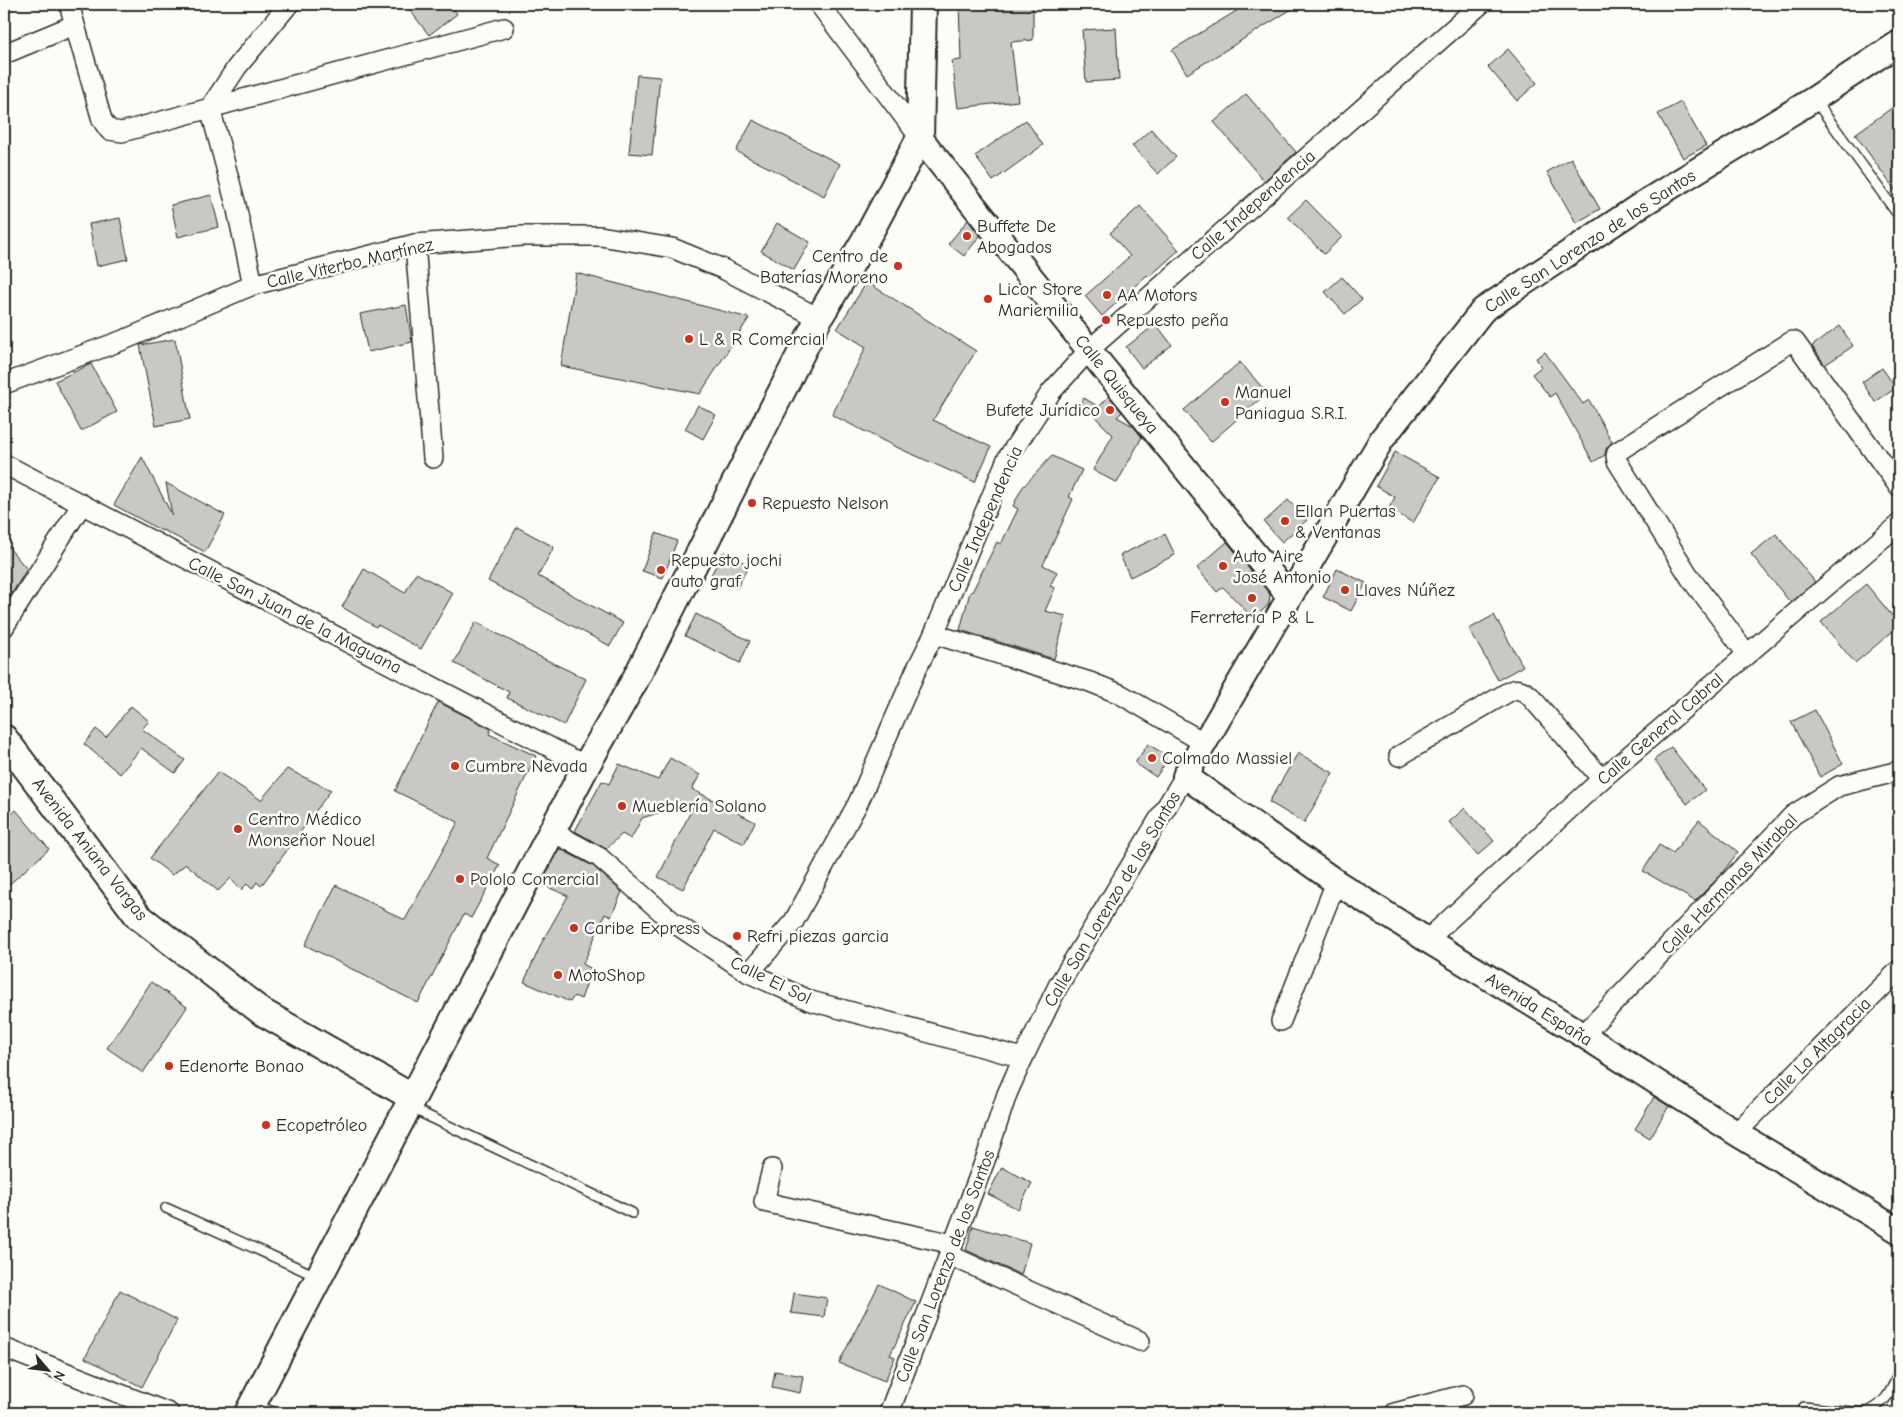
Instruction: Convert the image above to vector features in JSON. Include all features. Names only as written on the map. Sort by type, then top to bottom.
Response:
[{"type":"main road","points":[[259,1410],[319,1277],[409,1102],[553,832],[586,766],[634,680],[819,318],[872,228],[920,138],[924,4]]},
{"type":"main road","name":"Avenida Aniana Vargas","points":[[4,738],[138,916],[262,1012],[409,1102]]},
{"type":"street","points":[[69,4],[102,120],[109,130],[122,132],[504,28]]},
{"type":"street","points":[[253,285],[236,205],[210,108],[237,67],[289,4]]},
{"type":"street","name":"Calle Quisqueya","points":[[819,4],[920,138],[1289,596]]},
{"type":"street","name":"Calle Independencia","points":[[749,973],[794,922],[858,803],[916,670],[934,634],[1007,459],[1051,392],[1089,350],[1481,4]]},
{"type":"street","points":[[4,54],[74,25]]},
{"type":"street","name":"Calle San Lorenzo de los Santos","points":[[889,1413],[988,1155],[1007,1094],[1058,986],[1185,776],[1203,742],[1382,439],[1483,310],[1644,203],[1814,99],[1899,44]]},
{"type":"street","name":"Calle Viterbo Martínez","points":[[4,384],[126,339],[253,285],[415,244],[523,236],[600,236],[672,248],[723,269],[819,318]]},
{"type":"street","points":[[415,244],[433,458]]},
{"type":"street","points":[[1747,654],[1695,586],[1675,555],[1617,461],[1617,452],[1792,341],[1795,342],[1899,486]]},
{"type":"street","name":"Calle San Juan de la Maguana","points":[[4,464],[586,766]]},
{"type":"street","points":[[4,627],[82,504]]},
{"type":"street","name":"Calle General Cabral","points":[[1427,940],[1602,779],[1899,524]]},
{"type":"street","points":[[934,634],[1090,682],[1120,694],[1203,742]]},
{"type":"street","points":[[1399,756],[1516,689],[1523,690],[1529,694],[1602,779]]},
{"type":"street","name":"Calle Hermanas Mirabal","points":[[1582,1036],[1793,815],[1839,786],[1899,771]]},
{"type":"street","name":"Avenida España","points":[[1185,776],[1336,882],[1427,940],[1736,1133],[1899,1231]]},
{"type":"street","name":"Calle El Sol","points":[[553,832],[599,857],[673,922],[749,973],[811,1001],[1023,1058]]},
{"type":"street","points":[[1281,1021],[1336,882]]},
{"type":"street","name":"Calle La Altagracia","points":[[1736,1133],[1899,970]]},
{"type":"street","points":[[772,1169],[764,1202],[951,1249],[1140,1341]]},
{"type":"street","points":[[4,1348],[169,1413]]},
{"type":"street","points":[[1395,1413],[1463,1395]]},
{"type":"lane","points":[[1814,99],[1899,216]]},
{"type":"lane","points":[[409,1102],[632,1213]]},
{"type":"lane","points":[[166,1208],[319,1277]]},
{"type":"lane","points":[[1804,1406],[1863,1413],[1881,1405],[1899,1373]]},
{"type":"building","points":[[405,4],[450,4],[457,14],[429,35]]},
{"type":"building","points":[[959,4],[1033,4],[1033,40],[1011,42],[1018,101],[958,108],[952,61],[961,60]]},
{"type":"building","points":[[1248,4],[1300,4],[1187,74],[1172,50]]},
{"type":"building","points":[[1116,28],[1119,80],[1086,82],[1082,30]]},
{"type":"building","points":[[1508,49],[1537,83],[1517,101],[1488,67]]},
{"type":"building","points":[[637,75],[660,77],[652,155],[629,153]]},
{"type":"building","points":[[1246,94],[1296,152],[1264,181],[1214,122]]},
{"type":"building","points":[[1681,102],[1706,146],[1683,158],[1658,114]]},
{"type":"building","points":[[1899,103],[1899,196],[1855,134]]},
{"type":"building","points":[[753,120],[840,164],[824,196],[736,151]]},
{"type":"building","points":[[1026,120],[1043,145],[993,181],[975,156]]},
{"type":"building","points":[[1151,129],[1176,157],[1158,174],[1132,146]]},
{"type":"building","points":[[1571,158],[1600,209],[1576,223],[1547,172]]},
{"type":"building","points":[[211,195],[219,227],[178,237],[171,205]]},
{"type":"building","points":[[1306,200],[1342,237],[1324,254],[1288,217]]},
{"type":"building","points":[[1140,206],[1179,250],[1149,277],[1147,275],[1102,316],[1085,296],[1130,256],[1110,233]]},
{"type":"building","points":[[120,218],[128,259],[97,266],[89,224]]},
{"type":"building","name":"Buffete De Abogados","points":[[968,220],[980,236],[964,256],[948,244]]},
{"type":"building","points":[[777,223],[810,242],[794,270],[761,251]]},
{"type":"building","points":[[576,273],[749,318],[700,394],[561,366]]},
{"type":"building","points":[[1342,277],[1362,299],[1345,314],[1325,292]]},
{"type":"building","points":[[867,282],[976,351],[933,420],[991,447],[975,482],[894,446],[832,415],[866,347],[837,329]]},
{"type":"building","points":[[406,305],[412,342],[368,352],[360,314]]},
{"type":"building","points":[[1156,324],[1172,345],[1142,368],[1126,347]]},
{"type":"building","points":[[1840,326],[1853,346],[1825,365],[1812,346]]},
{"type":"building","points":[[175,339],[190,419],[156,426],[140,345]]},
{"type":"building","points":[[1545,352],[1583,404],[1589,400],[1612,442],[1606,449],[1605,455],[1593,462],[1555,393],[1550,397],[1532,374],[1541,367],[1536,358]]},
{"type":"building","name":"Manuel Paniagua S.R.I.","points":[[1240,362],[1267,393],[1211,442],[1184,410]]},
{"type":"building","points":[[91,364],[117,412],[81,431],[55,381]]},
{"type":"building","points":[[1882,368],[1896,388],[1875,402],[1862,382]]},
{"type":"building","points":[[1109,396],[1122,412],[1117,417],[1133,426],[1142,437],[1117,483],[1093,470],[1113,435],[1081,403],[1084,398],[1099,407]]},
{"type":"building","points":[[698,405],[716,415],[703,439],[685,429]]},
{"type":"building","points":[[1395,452],[1440,477],[1413,523],[1389,508],[1395,497],[1376,486]]},
{"type":"building","points":[[1052,456],[1082,470],[1069,497],[1073,499],[1043,565],[1057,572],[1050,586],[1055,588],[1045,611],[1066,616],[1054,659],[960,630],[970,592],[972,592],[997,542],[1001,544],[1018,509],[1013,506],[1022,488]]},
{"type":"building","points":[[142,457],[172,515],[166,483],[225,515],[205,552],[114,505]]},
{"type":"building","name":"Ellan Puertas & Ventanas","points":[[1288,500],[1307,520],[1282,542],[1264,522]]},
{"type":"building","points":[[517,527],[554,547],[538,576],[623,623],[610,646],[488,581]]},
{"type":"building","points":[[656,533],[677,541],[663,578],[642,571]]},
{"type":"building","points":[[1165,534],[1175,555],[1130,577],[1120,555]]},
{"type":"building","points":[[1776,534],[1815,582],[1790,602],[1751,554]]},
{"type":"building","points":[[4,542],[27,569],[4,606]]},
{"type":"building","points":[[1227,542],[1270,594],[1269,604],[1254,619],[1223,587],[1217,592],[1197,568]]},
{"type":"building","points":[[723,552],[749,565],[737,588],[711,575]]},
{"type":"building","points":[[364,569],[405,593],[416,573],[453,593],[421,649],[378,625],[376,627],[342,607]]},
{"type":"building","name":"Llaves Núñez","points":[[1337,569],[1366,583],[1351,611],[1323,597]]},
{"type":"building","points":[[1866,584],[1899,626],[1855,663],[1821,622]]},
{"type":"building","points":[[696,614],[750,641],[740,663],[685,636]]},
{"type":"building","points":[[1494,615],[1523,666],[1498,680],[1469,629]]},
{"type":"building","points":[[476,622],[524,649],[586,679],[564,725],[507,698],[509,692],[454,663]]},
{"type":"building","points":[[438,702],[491,729],[489,734],[536,756],[487,858],[500,865],[471,918],[464,914],[418,1003],[305,945],[336,885],[405,920],[458,822],[395,791]]},
{"type":"building","points":[[131,706],[149,721],[142,729],[185,760],[175,773],[141,748],[120,774],[84,744],[96,729],[106,737]]},
{"type":"building","points":[[1815,710],[1843,764],[1820,777],[1791,722]]},
{"type":"building","name":"Colmado Massiel","points":[[1148,744],[1164,754],[1166,762],[1156,777],[1135,763]]},
{"type":"building","points":[[1671,747],[1705,790],[1687,804],[1654,760]]},
{"type":"building","points":[[1298,753],[1333,773],[1304,823],[1269,802]]},
{"type":"building","points":[[670,758],[700,775],[692,789],[755,822],[744,844],[714,828],[683,889],[658,877],[696,801],[642,818],[631,839],[622,834],[606,849],[575,831],[602,781],[609,784],[619,764],[658,780]]},
{"type":"building","name":"Centro Médico Monseñor Nouel","points":[[287,769],[331,790],[261,886],[257,882],[252,889],[247,884],[241,890],[231,878],[218,891],[186,864],[172,875],[150,858],[218,772],[261,800]]},
{"type":"building","points":[[1465,808],[1494,841],[1478,855],[1449,822]]},
{"type":"building","points":[[16,810],[49,849],[4,889],[4,821]]},
{"type":"building","points":[[1699,820],[1738,852],[1719,877],[1695,901],[1643,871],[1659,845],[1673,853]]},
{"type":"building","points":[[560,849],[593,866],[622,892],[611,917],[605,914],[583,964],[592,969],[581,999],[574,996],[570,1002],[524,982],[543,940],[568,896],[541,884]]},
{"type":"building","points":[[151,982],[187,1007],[143,1073],[107,1048]]},
{"type":"building","points":[[1654,1097],[1669,1106],[1650,1138],[1635,1129]]},
{"type":"building","points":[[1002,1167],[1032,1183],[1018,1209],[988,1194]]},
{"type":"building","points":[[973,1226],[1030,1243],[1021,1275],[966,1250]]},
{"type":"building","points":[[879,1284],[916,1302],[890,1355],[895,1357],[885,1381],[839,1363]]},
{"type":"building","points":[[120,1290],[177,1320],[142,1387],[85,1358]]},
{"type":"building","points":[[794,1293],[827,1298],[824,1317],[791,1313]]},
{"type":"building","points":[[775,1371],[803,1376],[800,1393],[772,1387]]},
{"type":"place","name":"Buffete De Abogados","points":[[967,236]]},
{"type":"place","name":"Centro de Baterías Moreno","points":[[898,266]]},
{"type":"place","name":"AA Motors","points":[[1107,295]]},
{"type":"place","name":"Licor Store Mariemilia","points":[[988,299]]},
{"type":"place","name":"Repuesto peña","points":[[1106,320]]},
{"type":"place","name":"L & R Comercial","points":[[689,339]]},
{"type":"place","name":"Manuel Paniagua S.R.I.","points":[[1225,402]]},
{"type":"place","name":"Bufete Jurídico","points":[[1110,410]]},
{"type":"place","name":"Repuesto Nelson","points":[[752,503]]},
{"type":"place","name":"Ellan Puertas & Ventanas","points":[[1285,521]]},
{"type":"place","name":"Auto Aire José Antonio","points":[[1223,566]]},
{"type":"place","name":"Repuesto jochi auto graf","points":[[661,570]]},
{"type":"place","name":"Llaves Núñez","points":[[1345,590]]},
{"type":"place","name":"Ferretería P & L","points":[[1252,598]]},
{"type":"place","name":"Colmado Massiel","points":[[1152,758]]},
{"type":"place","name":"Cumbre Nevada","points":[[455,766]]},
{"type":"place","name":"Mueblería Solano","points":[[622,806]]},
{"type":"place","name":"Centro Médico Monseñor Nouel","points":[[238,829]]},
{"type":"place","name":"Pololo Comercial","points":[[460,879]]},
{"type":"place","name":"Caribe Express","points":[[574,928]]},
{"type":"place","name":"Refri piezas garcia","points":[[737,936]]},
{"type":"place","name":"MotoShop","points":[[558,975]]},
{"type":"place","name":"Edenorte Bonao","points":[[169,1066]]},
{"type":"place","name":"Ecopetróleo","points":[[266,1125]]}]
